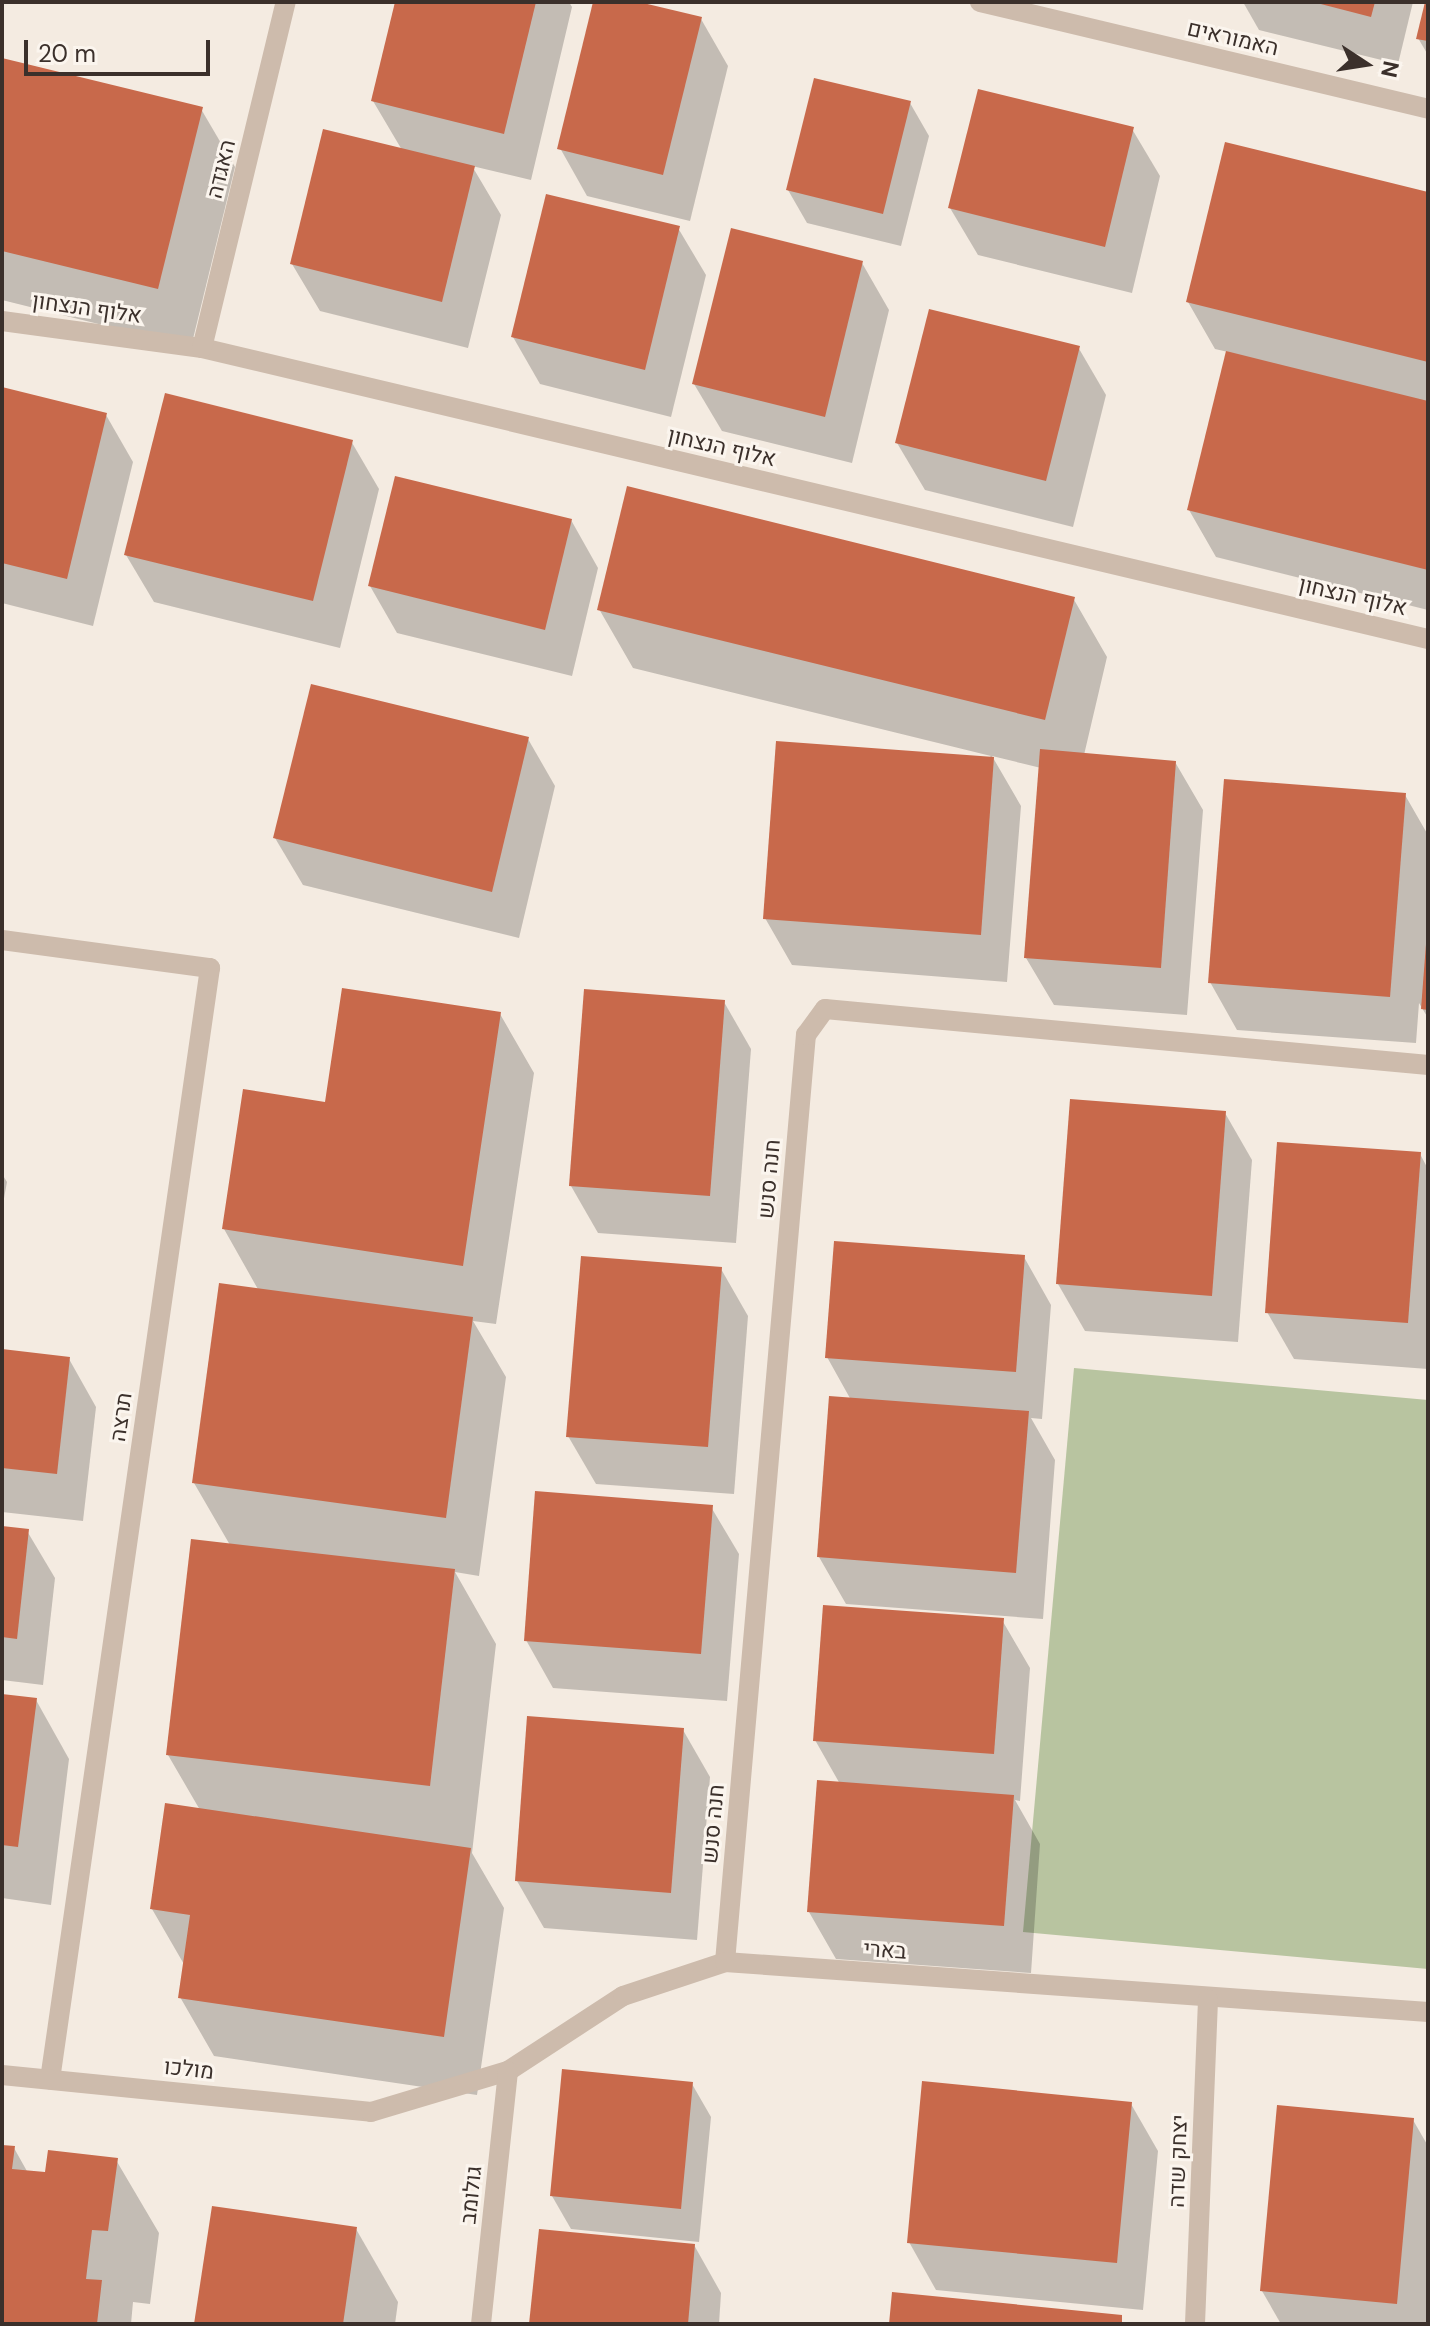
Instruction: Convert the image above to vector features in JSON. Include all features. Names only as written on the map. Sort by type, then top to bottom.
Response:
[{"type":"street","name":"האגדה","points":[[202,348],[286,2]]},
{"type":"street","name":"האמוראים","points":[[980,2],[1428,109]]},
{"type":"street","name":"אלוף הנצחון","points":[[2,321],[202,348],[1428,639]]},
{"type":"street","name":"תרצה","points":[[2,940],[210,968],[50,2080]]},
{"type":"street","name":"חנה סנש","points":[[725,1962],[806,1035],[825,1009],[1428,1065]]},
{"type":"street","name":"בארי","points":[[371,2112],[508,2071],[623,1996],[725,1962],[1208,1999],[1428,2012]]},
{"type":"street","name":"יצחק שדה","points":[[1195,2324],[1208,1999]]},
{"type":"street","name":"גולומב","points":[[481,2324],[508,2071]]},
{"type":"street","name":"מולכו","points":[[2,2075],[371,2112]]},
{"type":"green space","points":[[1074,1368],[1428,1400],[1428,1969],[1023,1932]]},
{"type":"building","points":[[395,2],[536,2],[504,134],[371,101]]},
{"type":"building","points":[[593,2],[639,2],[702,17],[663,175],[557,149]]},
{"type":"building","points":[[1313,2],[1375,2],[1371,17]]},
{"type":"building","points":[[1425,2],[1428,2],[1428,41],[1416,39]]},
{"type":"building","points":[[2,58],[203,107],[158,289],[2,251]]},
{"type":"building","points":[[814,78],[911,101],[883,214],[786,190]]},
{"type":"building","points":[[978,89],[1134,127],[1105,247],[948,208]]},
{"type":"building","points":[[323,129],[475,166],[442,302],[290,264]]},
{"type":"building","points":[[1225,142],[1428,192],[1428,362],[1186,302]]},
{"type":"building","points":[[546,194],[680,226],[645,370],[511,337]]},
{"type":"building","points":[[731,228],[863,261],[825,417],[692,384]]},
{"type":"building","points":[[929,309],[1080,346],[1046,481],[895,443]]},
{"type":"building","points":[[1226,351],[1428,401],[1428,570],[1187,510]]},
{"type":"building","points":[[2,387],[107,413],[67,579],[2,563]]},
{"type":"building","points":[[165,393],[353,440],[313,601],[124,555]]},
{"type":"building","points":[[395,476],[572,519],[545,630],[368,586]]},
{"type":"building","points":[[627,486],[1075,597],[1045,720],[597,610]]},
{"type":"building","points":[[311,684],[529,737],[492,892],[273,838]]},
{"type":"building","points":[[776,741],[994,757],[981,935],[763,919]]},
{"type":"building","points":[[1040,749],[1176,761],[1161,968],[1024,958]]},
{"type":"building","points":[[1224,779],[1406,793],[1390,997],[1208,983]]},
{"type":"building","points":[[1428,944],[1428,1010],[1421,1009]]},
{"type":"building","points":[[342,988],[501,1012],[463,1266],[222,1229],[243,1089],[325,1102]]},
{"type":"building","points":[[584,989],[725,1000],[710,1196],[569,1186]]},
{"type":"building","points":[[1070,1099],[1226,1111],[1212,1296],[1056,1284]]},
{"type":"building","points":[[1277,1142],[1421,1152],[1408,1323],[1265,1313]]},
{"type":"building","points":[[834,1241],[1025,1255],[1016,1372],[825,1358]]},
{"type":"building","points":[[581,1256],[722,1267],[708,1447],[566,1437]]},
{"type":"building","points":[[219,1283],[473,1317],[446,1518],[192,1483]]},
{"type":"building","points":[[2,1349],[70,1357],[57,1474],[2,1468]]},
{"type":"building","points":[[829,1396],[1029,1411],[1016,1573],[817,1557]]},
{"type":"building","points":[[535,1491],[713,1505],[701,1654],[524,1641]]},
{"type":"building","points":[[2,1526],[29,1529],[17,1639],[2,1637]]},
{"type":"building","points":[[191,1539],[455,1569],[430,1786],[166,1755]]},
{"type":"building","points":[[823,1605],[1004,1618],[994,1754],[813,1741]]},
{"type":"building","points":[[2,1694],[37,1698],[18,1847],[2,1845]]},
{"type":"building","points":[[527,1716],[684,1728],[671,1893],[515,1881]]},
{"type":"building","points":[[817,1780],[1014,1795],[1004,1926],[807,1912]]},
{"type":"building","points":[[165,1803],[471,1848],[444,2037],[178,1998],[190,1915],[150,1909]]},
{"type":"building","points":[[562,2069],[693,2082],[681,2209],[550,2196]]},
{"type":"building","points":[[922,2081],[1132,2102],[1117,2263],[907,2243]]},
{"type":"building","points":[[1277,2105],[1414,2118],[1397,2304],[1260,2291]]},
{"type":"building","points":[[2,2145],[15,2146],[12,2169],[45,2172],[48,2150],[118,2158],[108,2231],[92,2230],[86,2279],[102,2280],[97,2324],[2,2324]]},
{"type":"building","points":[[212,2206],[357,2227],[343,2324],[194,2324]]},
{"type":"building","points":[[539,2229],[695,2244],[688,2324],[529,2324]]},
{"type":"building","points":[[892,2292],[1122,2315],[1122,2324],[889,2324]]}]
